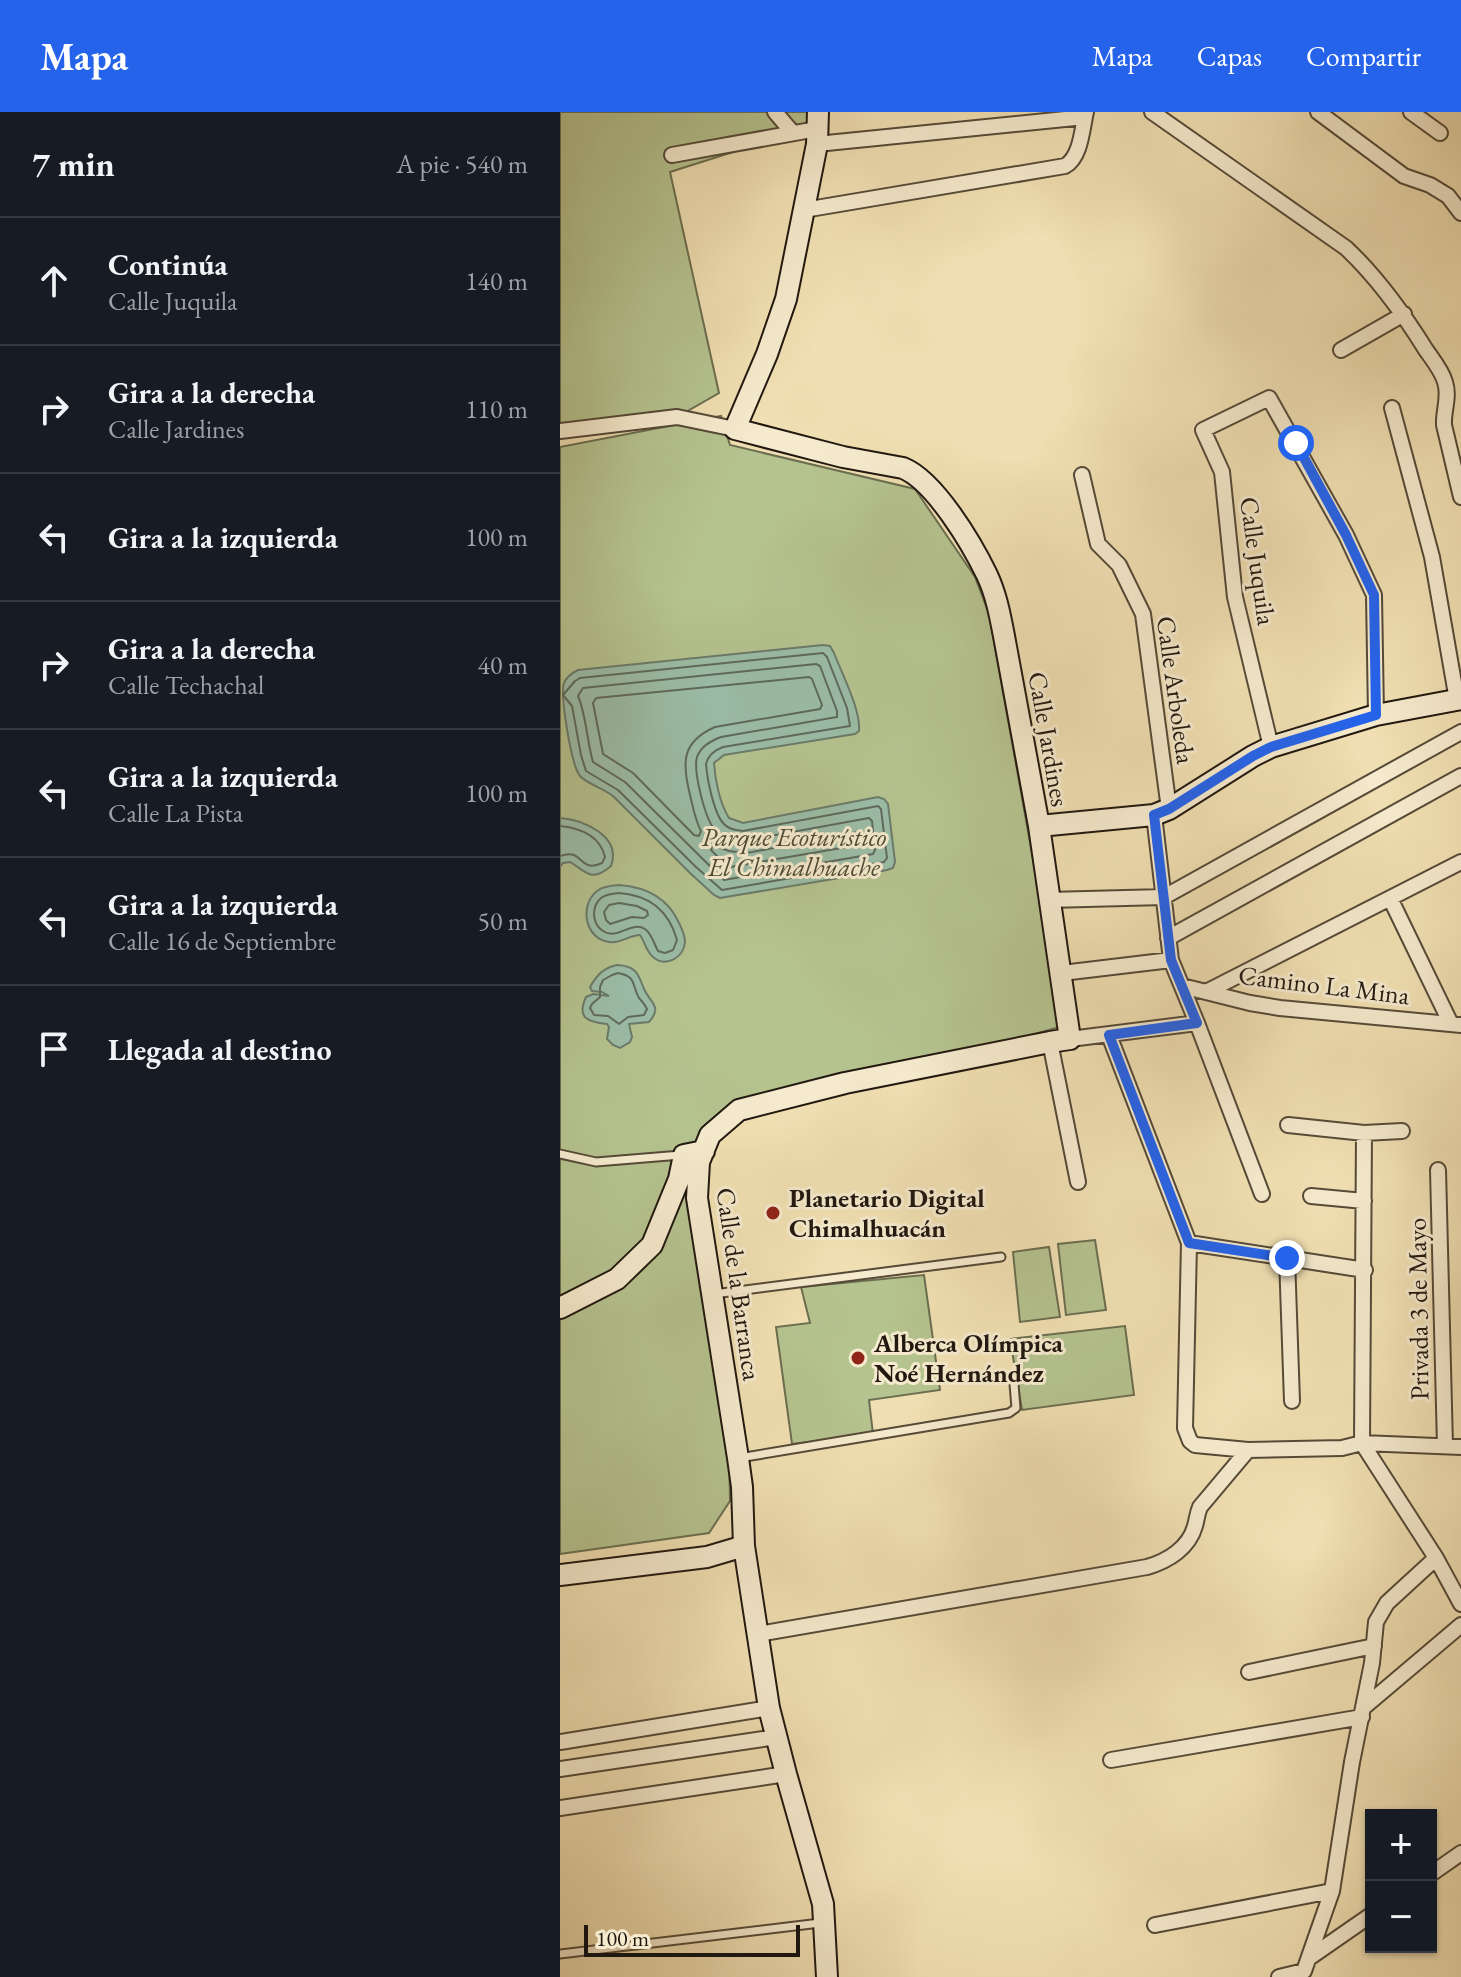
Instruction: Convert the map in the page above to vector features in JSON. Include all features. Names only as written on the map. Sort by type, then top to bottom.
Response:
[{"type":"main road","points":[[735,429],[786,299],[817,128]]},
{"type":"main road","name":"Calle Jardines","points":[[735,429],[843,457],[903,468],[920,478],[952,514],[988,577],[999,611],[1039,826],[1162,812],[1271,747],[1376,715],[1459,700]]},
{"type":"main road","points":[[1039,826],[1048,900],[1062,973],[1060,1040]]},
{"type":"main road","name":"Calle de la Barranca","points":[[827,1977],[823,1904],[769,1708],[744,1546],[738,1458],[697,1198],[699,1162],[694,1153],[739,1110],[845,1083],[1060,1040]]},
{"type":"main road","points":[[560,1308],[617,1279],[652,1245],[679,1179],[694,1153]]},
{"type":"main road","points":[[560,1575],[707,1557],[744,1546]]},
{"type":"street","points":[[775,112],[793,133]]},
{"type":"street","points":[[1152,112],[1346,248],[1404,314],[1445,380],[1448,393],[1444,425],[1461,497]]},
{"type":"street","points":[[1318,112],[1404,176],[1430,185],[1448,196],[1461,213]]},
{"type":"street","points":[[1411,112],[1440,133]]},
{"type":"street","points":[[672,155],[817,128],[1085,115],[1076,153],[1070,163],[1059,168],[804,210]]},
{"type":"street","points":[[1341,350],[1404,314]]},
{"type":"street","name":"Calle Juquila","points":[[1271,747],[1235,597],[1222,472],[1203,430],[1269,398],[1346,535],[1374,595],[1376,715]]},
{"type":"street","points":[[1392,408],[1432,557],[1459,700]]},
{"type":"street","points":[[560,431],[677,417],[735,429]]},
{"type":"street","name":"Calle Arboleda","points":[[1082,475],[1098,544],[1119,565],[1143,614],[1162,812],[1164,897],[1171,960],[1262,1194]]},
{"type":"street","points":[[1048,900],[1164,897],[1461,732]]},
{"type":"street","points":[[1168,938],[1461,776]]},
{"type":"street","points":[[1206,992],[1461,862]]},
{"type":"street","points":[[1390,898],[1456,1024]]},
{"type":"street","points":[[1062,973],[1171,960]]},
{"type":"street","name":"Camino La Mina","points":[[1182,986],[1280,1008],[1456,1024]]},
{"type":"street","points":[[1078,1182],[1060,1040],[1197,1023]]},
{"type":"street","points":[[1109,1035],[1189,1243],[1185,1428],[1190,1441],[1195,1445],[1248,1450],[1342,1448],[1362,1443],[1461,1447]]},
{"type":"street","points":[[1288,1125],[1364,1133],[1402,1131]]},
{"type":"street","points":[[1364,1133],[1362,1443],[1436,1558],[1461,1604]]},
{"type":"street","name":"Privada 3 de Mayo","points":[[1438,1170],[1445,1446]]},
{"type":"street","points":[[1311,1196],[1364,1201]]},
{"type":"street","points":[[1189,1243],[1365,1270]]},
{"type":"street","points":[[1287,1258],[1292,1401]]},
{"type":"street","points":[[758,1634],[1160,1563],[1185,1545],[1195,1527],[1200,1507],[1248,1450]]},
{"type":"street","points":[[1309,1969],[1332,1891],[1376,1622],[1387,1603],[1436,1558]]},
{"type":"street","points":[[1111,1760],[1362,1712],[1461,1625]]},
{"type":"street","points":[[1249,1672],[1374,1646]]},
{"type":"street","points":[[560,1742],[769,1708]]},
{"type":"street","points":[[560,1769],[777,1737]]},
{"type":"street","points":[[560,1808],[786,1774]]},
{"type":"street","points":[[1437,1870],[1461,1853]]},
{"type":"street","points":[[1155,1925],[1332,1891]]},
{"type":"street","points":[[1279,1977],[1309,1969],[1365,1920]]},
{"type":"lane","points":[[560,1154],[596,1162],[694,1153]]},
{"type":"lane","points":[[711,1294],[1001,1257]]},
{"type":"lane","points":[[738,1458],[1009,1413],[1016,1408],[1014,1384]]},
{"type":"lane","points":[[560,1954],[824,1923]]},
{"type":"green space","points":[[560,112],[812,112],[812,118],[793,133],[670,172],[719,393],[677,417],[560,431]]},
{"type":"green space","name":"Parque Ecoturístico El Chimalhuache","points":[[721,416],[730,445],[915,489],[975,577],[989,614],[1063,1026],[724,1121],[702,1148],[729,1449],[730,1501],[709,1533],[560,1554],[560,447]]},
{"type":"green space","points":[[1095,1240],[1106,1310],[1066,1315],[1058,1244]]},
{"type":"green space","points":[[1049,1247],[1060,1317],[1020,1322],[1013,1252]]},
{"type":"green space","name":"Alberca Olímpica Noé Hernández","points":[[924,1275],[940,1390],[869,1400],[873,1434],[792,1444],[776,1327],[810,1323],[801,1287]]},
{"type":"green space","points":[[1125,1326],[1134,1395],[1022,1410],[1010,1339]]},
{"type":"water","points":[[830,646],[846,681],[857,713],[859,731],[724,755],[714,763],[721,799],[729,818],[743,823],[878,797],[884,799],[888,804],[895,862],[893,868],[720,898],[690,873],[613,796],[580,776],[567,730],[563,690],[568,677],[576,671]]},
{"type":"water","points":[[560,818],[590,826],[606,838],[613,855],[611,866],[594,875],[570,862],[560,867]]},
{"type":"water","points":[[619,885],[647,891],[669,907],[679,923],[685,942],[678,957],[663,962],[658,960],[649,952],[640,935],[609,942],[594,934],[587,919],[589,902],[600,889]]},
{"type":"water","points":[[617,965],[635,971],[655,1008],[649,1022],[629,1024],[632,1037],[620,1048],[607,1039],[607,1024],[586,1018],[583,1010],[586,997],[593,994],[609,996],[592,991],[590,987],[601,973]]},
{"type":"place","name":"Planetario Digital Chimalhuacán","points":[[773,1213]]},
{"type":"place","name":"Alberca Olímpica Noé Hernández","points":[[858,1358]]},
{"type":"route","points":[[1287,1258],[1189,1243],[1109,1035],[1197,1023],[1171,960],[1154,815],[1271,747],[1376,715],[1374,595],[1346,535],[1296,443]]}]
